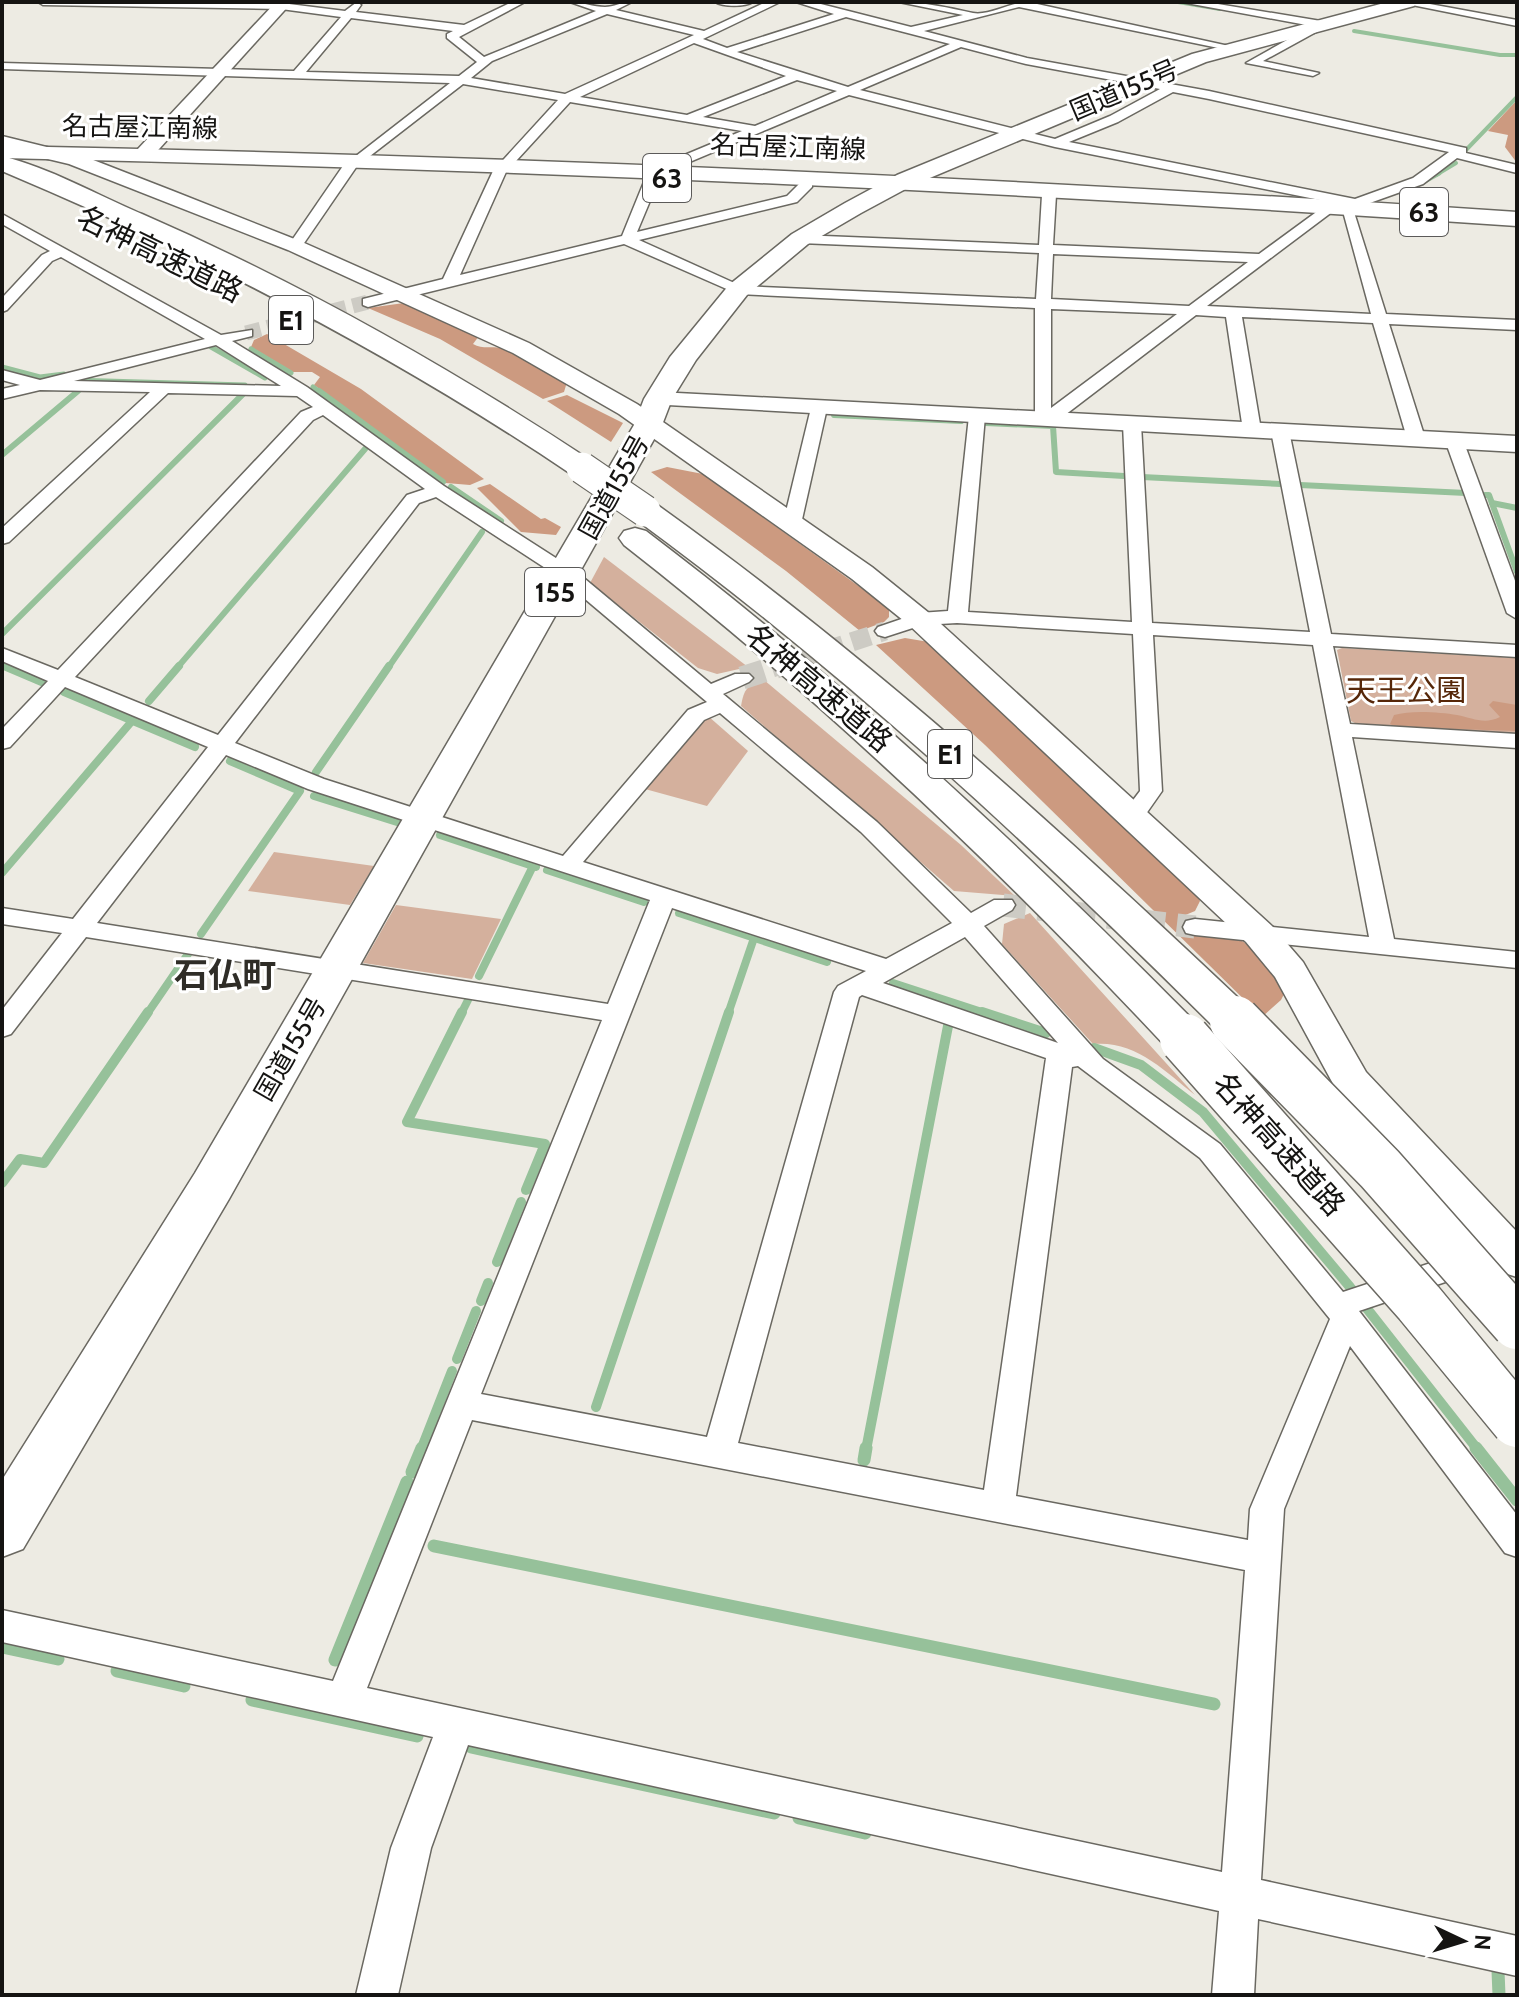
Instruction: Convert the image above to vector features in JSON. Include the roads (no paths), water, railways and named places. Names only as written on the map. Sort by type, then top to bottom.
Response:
[{"type":"highway","name":"国道155号","points":[[2,1531],[204,1198],[566,573],[653,412],[693,345],[738,290],[800,239],[899,183],[1015,135],[1154,86],[1236,70],[1323,24],[1405,2]]},
{"type":"highway","name":"名神高速道路","points":[[5,165],[125,235],[292,320],[406,383],[485,435]]},
{"type":"highway","name":"名神高速道路","points":[[5,165],[157,227],[256,275],[434,372],[509,418],[566,478],[833,652],[963,766],[1278,1062],[1477,1276],[1517,1324]]},
{"type":"highway","name":"名神高速道路","points":[[636,522],[936,788],[1088,936],[1185,1039],[1419,1303],[1517,1422]]},
{"type":"main road","name":"名古屋江南線","points":[[5,165],[38,153],[502,167],[1344,205],[1517,219]]},
{"type":"main road","name":"名古屋江南線","points":[[5,165],[76,160],[356,163]]},
{"type":"main road","name":"名古屋江南線","points":[[657,174],[807,184],[899,183],[1049,195],[1302,207],[1344,205]]},
{"type":"street","points":[[43,2],[282,4],[466,29]]},
{"type":"street","points":[[299,73],[359,2]]},
{"type":"street","points":[[484,62],[451,36],[520,2]]},
{"type":"street","points":[[575,2],[698,37],[726,52],[794,77],[847,91],[1015,135],[1344,205]]},
{"type":"street","points":[[295,246],[356,163],[459,80],[484,62],[627,2]]},
{"type":"street","points":[[720,2],[748,2]]},
{"type":"street","points":[[450,281],[502,167],[567,98],[775,2]]},
{"type":"street","points":[[801,2],[1040,64],[1209,95],[1461,151],[1418,181],[1344,205],[1261,258],[1059,411],[1043,419]]},
{"type":"street","points":[[823,7],[836,2]]},
{"type":"street","points":[[904,2],[979,15]]},
{"type":"street","points":[[1186,2],[1323,24]]},
{"type":"street","points":[[1405,2],[1517,23]]},
{"type":"street","points":[[908,31],[1021,3],[1236,70],[1270,66]]},
{"type":"street","points":[[143,155],[282,4]]},
{"type":"street","points":[[726,52],[847,13]]},
{"type":"street","points":[[1313,73],[1252,63],[1323,24]]},
{"type":"street","points":[[627,240],[657,174],[960,44]]},
{"type":"street","points":[[2,66],[218,70],[459,80],[756,130]]},
{"type":"street","points":[[1209,95],[1236,70]]},
{"type":"street","points":[[688,119],[794,77]]},
{"type":"street","points":[[1055,143],[1114,119],[1154,86]]},
{"type":"street","points":[[2,142],[76,160],[295,246],[521,348],[628,409],[653,412],[819,408],[1517,444]]},
{"type":"street","points":[[1455,154],[1517,169]]},
{"type":"street","points":[[368,302],[792,199],[807,184]]},
{"type":"street","points":[[1043,419],[1043,303],[1049,195]]},
{"type":"street","points":[[1344,205],[1416,438]]},
{"type":"street","points":[[2,218],[217,339],[301,391],[438,490],[566,573],[869,827],[969,925],[1093,1066],[1210,1151],[1351,1305],[1517,1542]]},
{"type":"street","points":[[800,239],[1261,258]]},
{"type":"street","points":[[627,240],[738,290],[1517,325]]},
{"type":"street","points":[[2,307],[47,258],[62,251]]},
{"type":"street","points":[[1233,312],[1252,430]]},
{"type":"street","points":[[2,394],[246,333]]},
{"type":"street","points":[[2,375],[41,385],[301,391]]},
{"type":"street","points":[[2,538],[164,388]]},
{"type":"street","points":[[2,742],[307,416],[325,408]]},
{"type":"street","points":[[792,524],[819,408]]},
{"type":"street","points":[[653,412],[792,524],[919,619],[1259,934],[1290,971],[1351,1081],[1512,1255],[1351,1305]]},
{"type":"street","points":[[957,617],[977,416]]},
{"type":"street","points":[[1132,424],[1151,791],[1133,816]]},
{"type":"street","points":[[1280,431],[1383,946]]},
{"type":"street","points":[[1454,440],[1517,613]]},
{"type":"street","points":[[2,1028],[413,499],[438,490]]},
{"type":"street","points":[[885,631],[919,619],[957,617],[1517,651]]},
{"type":"street","points":[[2,654],[316,784],[891,970]]},
{"type":"street","points":[[567,866],[696,715],[742,678]]},
{"type":"street","points":[[1340,730],[1517,741]]},
{"type":"street","points":[[343,1701],[664,897]]},
{"type":"street","points":[[719,1454],[847,992],[1003,905]]},
{"type":"street","points":[[2,916],[618,1014]]},
{"type":"street","points":[[1195,927],[1517,960]]},
{"type":"street","points":[[861,985],[1093,1066]]},
{"type":"street","points":[[998,1507],[1060,1053]]},
{"type":"street","points":[[1233,1995],[1267,1509],[1351,1305]]},
{"type":"street","points":[[461,1404],[1263,1558]]},
{"type":"street","points":[[2,1626],[1517,1956]]},
{"type":"street","points":[[377,1995],[411,1848],[456,1726]]},
{"type":"waterway","points":[[1178,2],[1220,9]]},
{"type":"waterway","points":[[1354,31],[1500,55],[1517,55]]},
{"type":"waterway","points":[[1466,150],[1517,97]]},
{"type":"waterway","points":[[1436,175],[1456,163]]},
{"type":"waterway","points":[[1423,182],[1439,173]]},
{"type":"waterway","points":[[211,347],[265,378]]},
{"type":"waterway","points":[[251,349],[291,373]]},
{"type":"waterway","points":[[2,367],[40,377],[64,374]]},
{"type":"waterway","points":[[71,380],[245,385]]},
{"type":"waterway","points":[[313,387],[321,393]]},
{"type":"waterway","points":[[75,393],[80,389]]},
{"type":"waterway","points":[[2,455],[78,391]]},
{"type":"waterway","points":[[319,391],[443,482]]},
{"type":"waterway","points":[[2,634],[243,394]]},
{"type":"waterway","points":[[834,415],[961,421]]},
{"type":"waterway","points":[[986,423],[1053,426],[1056,472],[1124,476]]},
{"type":"waterway","points":[[177,668],[365,449]]},
{"type":"waterway","points":[[1142,477],[1281,484]]},
{"type":"waterway","points":[[1300,485],[1466,493]]},
{"type":"waterway","points":[[451,487],[501,521]]},
{"type":"waterway","points":[[1485,495],[1489,495],[1517,572]]},
{"type":"waterway","points":[[1492,503],[1517,508]]},
{"type":"waterway","points":[[388,668],[482,532]]},
{"type":"waterway","points":[[2,665],[9,668]]},
{"type":"waterway","points":[[4,666],[44,683]]},
{"type":"waterway","points":[[149,701],[179,666]]},
{"type":"waterway","points":[[316,772],[389,666]]},
{"type":"waterway","points":[[64,692],[195,747]]},
{"type":"waterway","points":[[2,873],[132,721]]},
{"type":"waterway","points":[[201,934],[300,791],[230,761]]},
{"type":"waterway","points":[[314,796],[397,822]]},
{"type":"waterway","points":[[440,835],[533,866]]},
{"type":"waterway","points":[[479,976],[533,866]]},
{"type":"waterway","points":[[547,870],[644,902]]},
{"type":"waterway","points":[[679,913],[827,962]]},
{"type":"waterway","points":[[728,1014],[754,938]]},
{"type":"waterway","points":[[147,1014],[188,954]]},
{"type":"waterway","points":[[893,983],[988,1014]]},
{"type":"waterway","points":[[468,1000],[407,1122],[545,1144],[526,1190]]},
{"type":"waterway","points":[[2,1183],[20,1159],[44,1163],[148,1012]]},
{"type":"waterway","points":[[596,1407],[729,1012]]},
{"type":"waterway","points":[[982,1012],[1046,1033]]},
{"type":"waterway","points":[[866,1450],[948,1026]]},
{"type":"waterway","points":[[1094,1048],[1141,1065],[1203,1112],[1350,1287],[1478,1450]]},
{"type":"waterway","points":[[497,1262],[521,1202]]},
{"type":"waterway","points":[[481,1301],[488,1283]]},
{"type":"waterway","points":[[457,1359],[476,1311]]},
{"type":"waterway","points":[[421,1450],[452,1371]]},
{"type":"waterway","points":[[412,1472],[422,1448]]},
{"type":"waterway","points":[[864,1460],[866,1448]]},
{"type":"waterway","points":[[1476,1448],[1517,1500]]},
{"type":"waterway","points":[[335,1660],[407,1482]]},
{"type":"waterway","points":[[434,1546],[1214,1704]]},
{"type":"waterway","points":[[2,1647],[58,1659]]},
{"type":"waterway","points":[[117,1671],[184,1686]]},
{"type":"waterway","points":[[252,1700],[417,1736]]},
{"type":"waterway","points":[[471,1747],[774,1813]]},
{"type":"waterway","points":[[799,1818],[865,1833]]},
{"type":"waterway","points":[[1498,1971],[1499,1995]]},
{"type":"tunnel","points":[[246,333],[368,302]]},
{"type":"tunnel","points":[[772,668],[885,631]]},
{"type":"tunnel","points":[[742,678],[779,666]]},
{"type":"tunnel","points":[[1003,905],[1195,927]]},
{"type":"district","name":"石仏町","points":[[225,975]]},
{"type":"park label","name":"天王公園","points":[[1406,690]]}]
